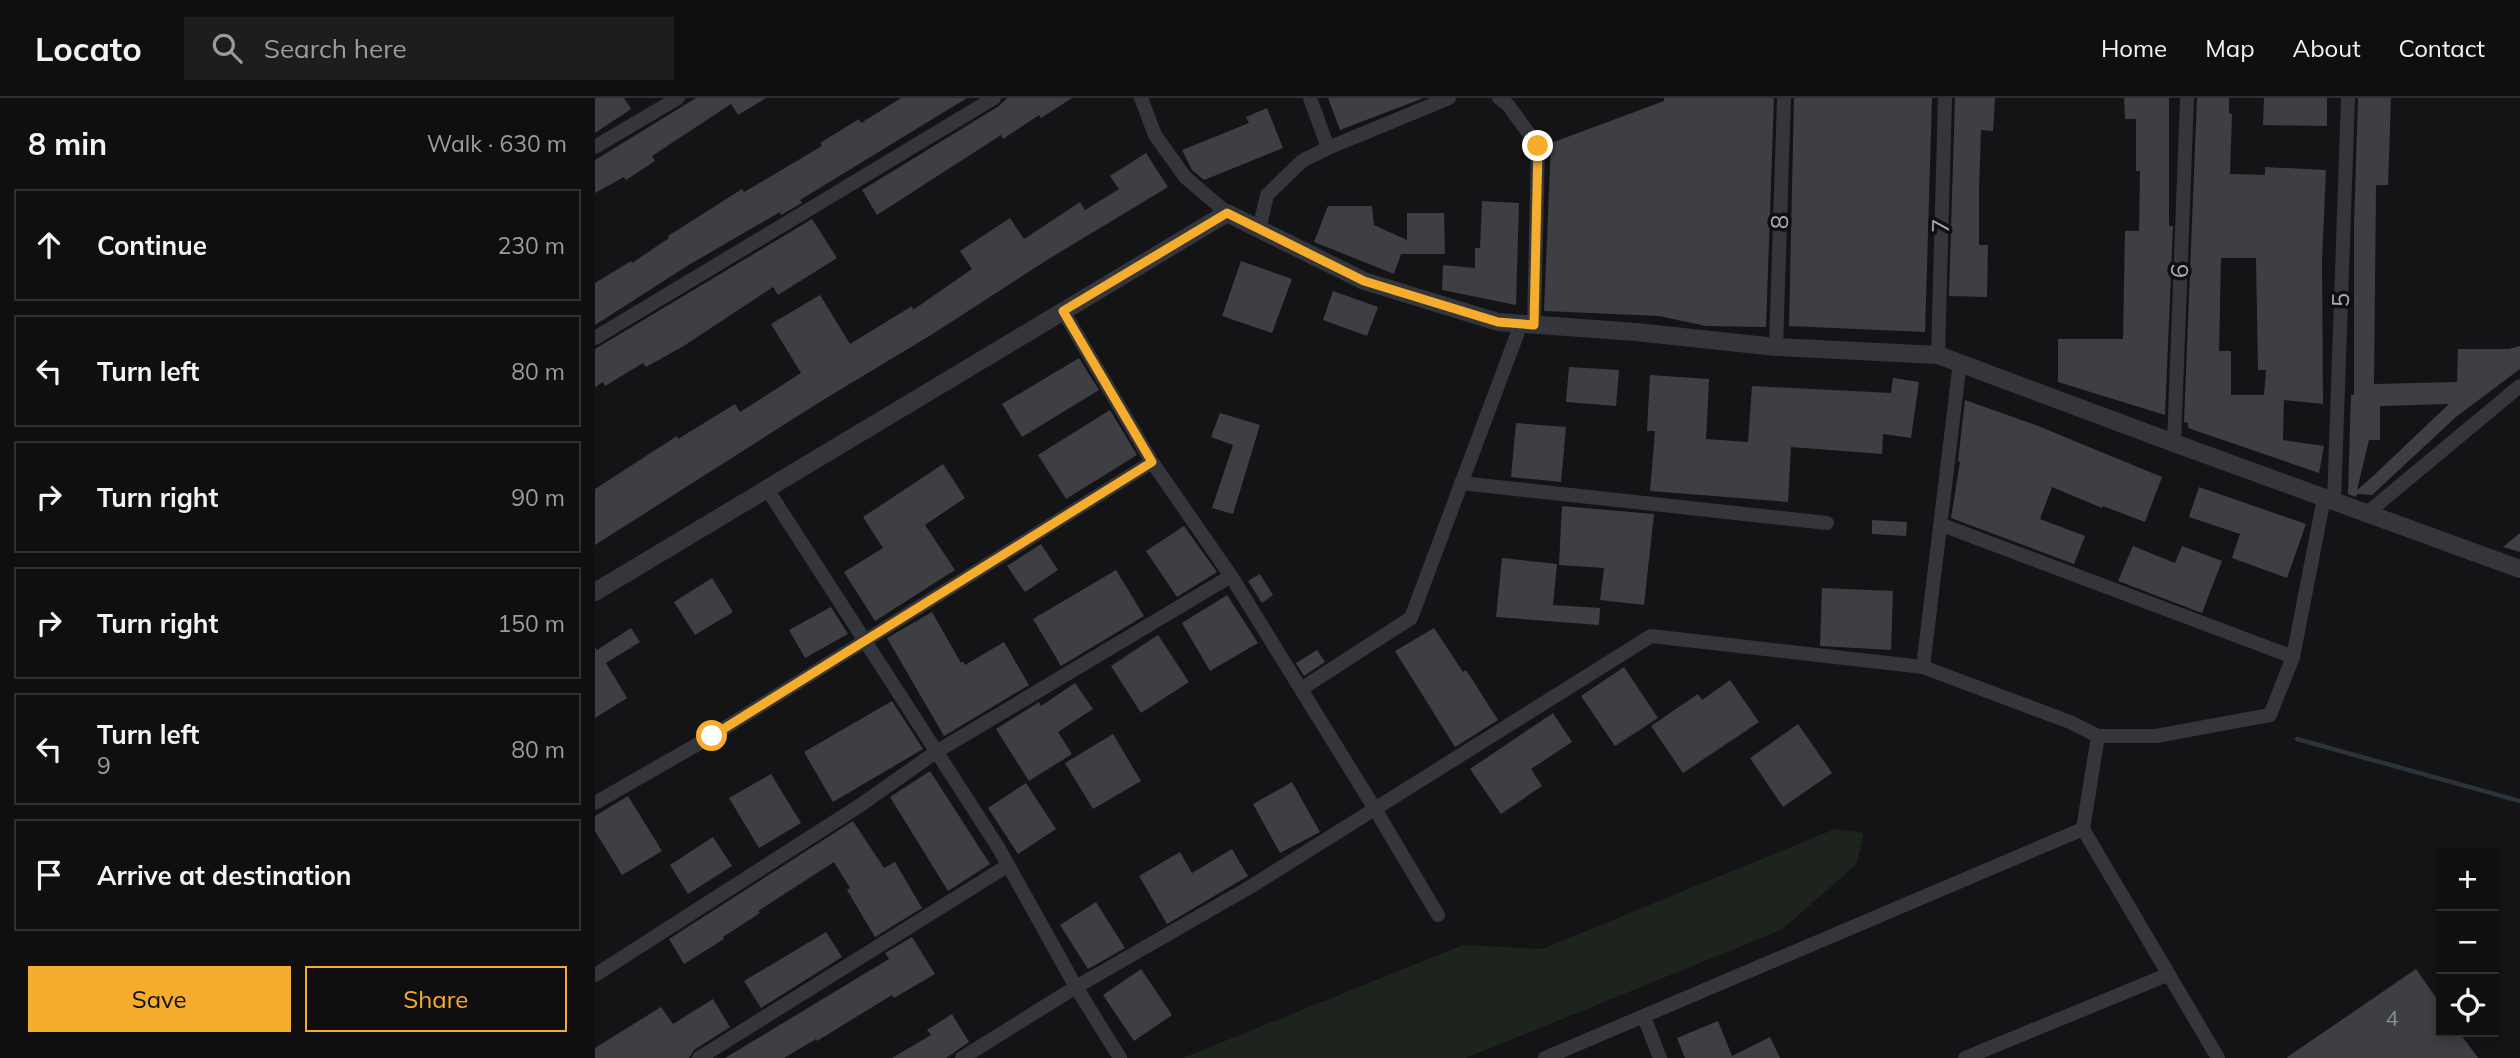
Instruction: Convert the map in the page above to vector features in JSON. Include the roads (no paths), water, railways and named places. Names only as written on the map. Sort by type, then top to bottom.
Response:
[{"type":"street","points":[[595,147],[678,98]]},
{"type":"street","points":[[595,338],[994,98]]},
{"type":"street","points":[[1141,98],[1154,135],[1185,177],[1227,213],[1364,281],[1498,322],[1636,332],[1776,347],[1938,355],[2520,569]]},
{"type":"street","points":[[1310,98],[1328,148]]},
{"type":"street","points":[[1259,230],[1267,195],[1301,161],[1449,98]]},
{"type":"street","points":[[1301,689],[1411,618],[1461,483],[1527,325],[1538,146],[1509,105],[1499,98]]},
{"type":"street","name":"8","points":[[1776,347],[1784,98]]},
{"type":"street","name":"7","points":[[1938,355],[1945,98]]},
{"type":"street","name":"6","points":[[2174,443],[2187,98]]},
{"type":"street","name":"5","points":[[2098,736],[2156,736],[2270,715],[2293,657],[2329,500],[2348,98]]},
{"type":"street","points":[[595,592],[1227,213]]},
{"type":"street","points":[[1063,311],[1152,462],[1231,576],[1438,915]]},
{"type":"street","points":[[1923,667],[1960,362]]},
{"type":"street","points":[[2366,513],[2520,386]]},
{"type":"street","points":[[595,803],[712,736],[1152,462]]},
{"type":"street","points":[[1461,483],[1827,523]]},
{"type":"street","points":[[767,489],[998,847],[1076,987],[1120,1058]]},
{"type":"street","points":[[1941,525],[2293,657]]},
{"type":"street","points":[[595,975],[859,806],[936,752],[1231,576]]},
{"type":"street","points":[[962,1058],[1076,987],[1250,887],[1651,636],[1923,667],[2070,722],[2098,736],[2083,829],[2218,1058]]},
{"type":"street","points":[[1545,1058],[2083,829]]},
{"type":"street","points":[[699,1058],[1007,866]]},
{"type":"street","points":[[1965,1058],[2167,975]]},
{"type":"street","points":[[1644,1017],[1660,1058]]},
{"type":"waterway","points":[[2297,739],[2520,801]]}]
